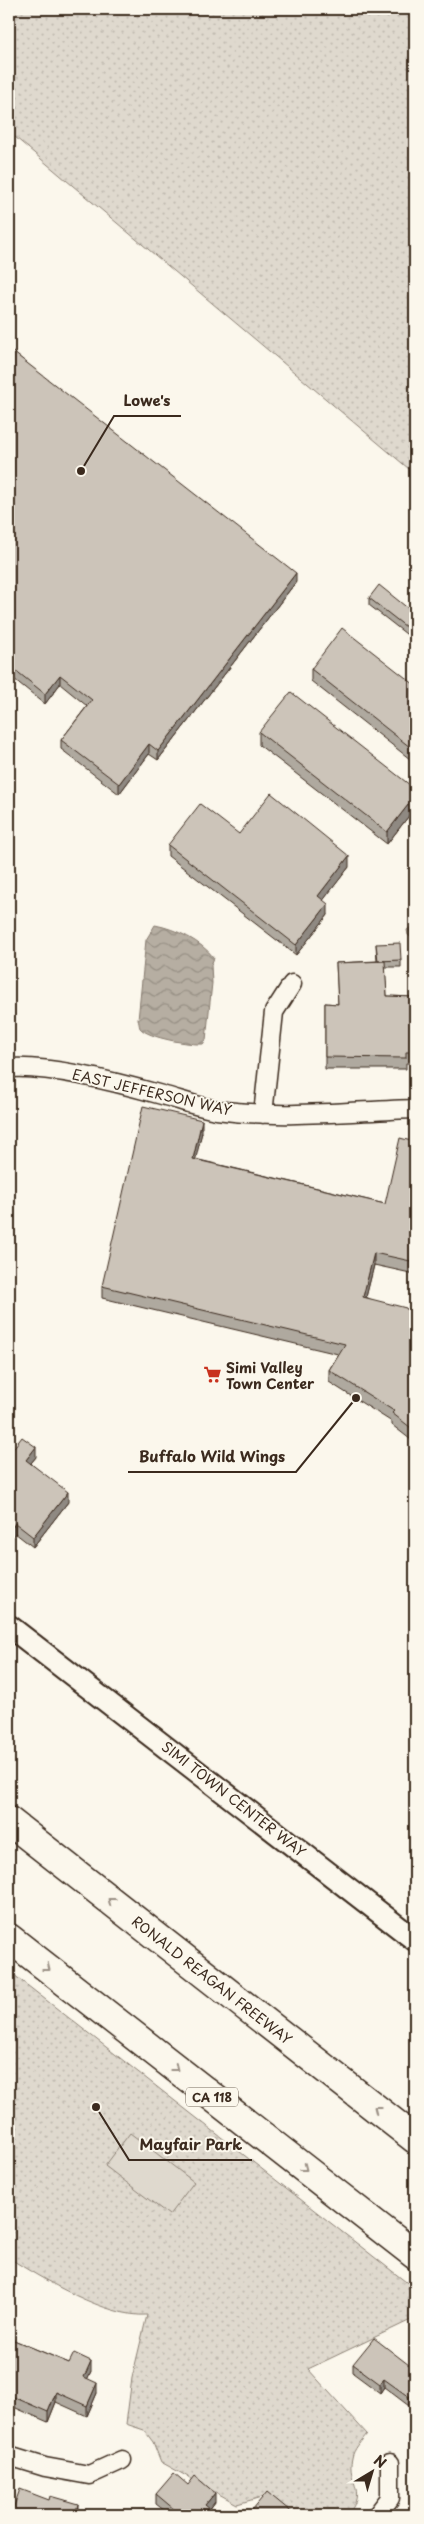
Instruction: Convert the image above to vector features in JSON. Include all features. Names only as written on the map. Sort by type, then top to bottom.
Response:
[{"type":"highway","name":"RONALD REAGAN FREEWAY","points":[[9,1822],[415,2138]]},
{"type":"highway","name":"CA 118","points":[[9,1938],[415,2256]]},
{"type":"street","points":[[263,1114],[274,1012],[292,984]]},
{"type":"street","name":"EAST JEFFERSON WAY","points":[[9,1068],[25,1067],[66,1073],[146,1090],[215,1109],[263,1114],[415,1109]]},
{"type":"street","name":"SIMI TOWN CENTER WAY","points":[[9,1617],[53,1658]]},
{"type":"street","name":"SIMI TOWN CENTER WAY","points":[[9,1626],[53,1658],[415,1940]]},
{"type":"street","points":[[9,2456],[45,2467],[89,2475],[122,2460]]},
{"type":"street","points":[[377,2515],[390,2498],[390,2463]]},
{"type":"shaded area","points":[[9,9],[415,9],[415,474],[9,132]]},
{"type":"shaded area","points":[[9,1971],[415,2289],[415,2318],[308,2369],[367,2434],[356,2448],[352,2458],[351,2467],[356,2498],[354,2506],[348,2515],[290,2515],[265,2496],[237,2504],[161,2462],[153,2442],[144,2430],[126,2424],[132,2378],[147,2315],[131,2314],[95,2304],[57,2286],[9,2258]]},
{"type":"shaded area","points":[[130,2133],[194,2182],[169,2215],[105,2166]]},
{"type":"water","points":[[415,924],[414,940],[408,935],[407,930]]},
{"type":"water","points":[[155,925],[171,929],[188,937],[202,946],[214,958],[211,965],[212,983],[206,1040],[203,1044],[160,1038],[140,1028],[138,1020],[146,940]]},
{"type":"building","points":[[9,349],[296,573],[158,751],[149,744],[119,784],[61,740],[92,700],[60,675],[45,694],[9,665]]},
{"type":"building","points":[[379,585],[415,614],[415,634],[369,598]]},
{"type":"building","points":[[342,628],[415,685],[415,751],[311,669]]},
{"type":"building","points":[[291,692],[415,789],[415,796],[387,832],[259,732]]},
{"type":"building","points":[[271,793],[349,856],[318,896],[328,904],[296,945],[168,845],[200,804],[239,834]]},
{"type":"building","points":[[400,943],[401,960],[378,961],[376,944]]},
{"type":"building","points":[[385,961],[387,996],[415,997],[415,1052],[406,1052],[406,1058],[325,1057],[325,1003],[338,1004],[336,963]]},
{"type":"building","points":[[143,1106],[202,1120],[193,1159],[385,1204],[400,1138],[415,1142],[415,1262],[374,1253],[363,1297],[406,1308],[415,1322],[415,1431],[392,1413],[394,1411],[329,1370],[345,1344],[102,1286]]},
{"type":"building","points":[[22,1437],[36,1447],[26,1460],[68,1492],[33,1537],[15,1523],[12,1528],[9,1526],[9,1454]]},
{"type":"building","points":[[9,2338],[69,2363],[74,2353],[91,2361],[84,2377],[97,2383],[87,2406],[56,2392],[48,2412],[9,2395]]},
{"type":"building","points":[[374,2338],[409,2365],[415,2357],[415,2389],[409,2397],[384,2379],[380,2384],[353,2364]]},
{"type":"building","points":[[174,2473],[188,2485],[195,2476],[215,2493],[205,2505],[217,2515],[181,2515],[156,2494]]},
{"type":"building","points":[[20,2489],[49,2500],[50,2496],[78,2504],[75,2515],[9,2515],[9,2508],[13,2509]]},
{"type":"building","points":[[267,2492],[295,2515],[248,2515]]},
{"type":"building","points":[[144,2510],[145,2515],[124,2515],[124,2512]]},
{"type":"place","name":"Lowe's","points":[[81,471]]},
{"type":"place","name":"Simi Valley Town Center","points":[[212,1375]]},
{"type":"place","name":"Buffalo Wild Wings","points":[[356,1398]]},
{"type":"place","name":"Mayfair Park","points":[[96,2107]]}]
